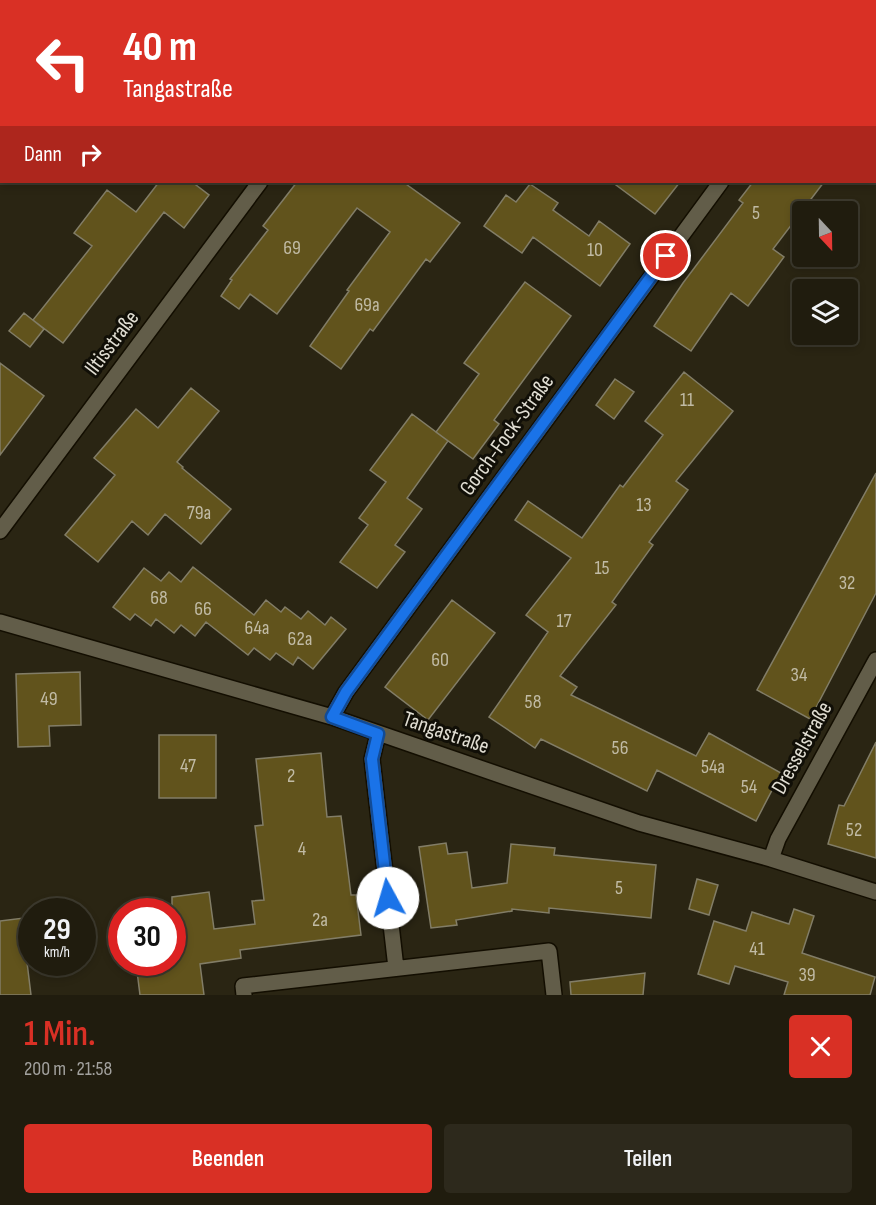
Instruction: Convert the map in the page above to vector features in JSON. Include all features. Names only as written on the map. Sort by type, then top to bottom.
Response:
[{"type":"street","name":"Iltisstraße","points":[[0,531],[259,183]]},
{"type":"street","name":"Gorch-Fock-Straße","points":[[332,717],[346,692],[720,183]]},
{"type":"street","name":"Tangastraße","points":[[0,622],[332,717],[639,823],[771,859],[876,892]]},
{"type":"street","name":"Dresselstraße","points":[[771,859],[778,839],[876,660]]},
{"type":"street","points":[[378,734],[372,759],[396,968]]},
{"type":"street","points":[[244,995],[243,986],[549,951],[554,995]]},
{"type":"building","points":[[158,183],[193,183],[209,195],[184,228],[164,212],[63,343],[33,320],[92,246],[74,233],[107,190],[136,212]]},
{"type":"building","points":[[296,183],[404,183],[460,223],[430,262],[426,259],[373,331],[370,329],[341,369],[310,346],[349,291],[347,290],[390,232],[357,208],[277,314],[250,294],[239,309],[221,296],[232,280],[230,279],[268,230],[263,226]]},
{"type":"building","points":[[613,183],[679,183],[655,214]]},
{"type":"building","points":[[752,183],[823,183],[810,201],[792,201],[792,224],[773,249],[784,257],[748,306],[731,293],[691,351],[654,326],[743,203],[739,200]]},
{"type":"building","points":[[530,184],[558,203],[553,210],[589,236],[599,221],[630,244],[600,286],[533,237],[522,253],[484,226],[506,195],[516,202]]},
{"type":"building","points":[[525,282],[571,316],[494,420],[499,424],[473,459],[436,432],[479,374],[464,363]]},
{"type":"building","points":[[24,313],[44,329],[30,347],[9,331]]},
{"type":"building","points":[[0,363],[44,396],[0,455]]},
{"type":"building","points":[[684,372],[733,411],[676,481],[688,490],[649,542],[653,545],[612,602],[616,605],[560,676],[577,687],[571,695],[696,756],[709,733],[781,773],[756,821],[657,770],[647,791],[541,739],[535,748],[489,717],[548,632],[526,615],[571,558],[515,520],[528,501],[582,538],[620,485],[623,487],[663,435],[645,421]]},
{"type":"building","points":[[615,379],[634,392],[614,419],[596,405]]},
{"type":"building","points":[[191,388],[219,411],[177,462],[231,509],[201,544],[165,514],[148,535],[132,521],[98,562],[65,535],[115,475],[94,458],[136,409],[158,428]]},
{"type":"building","points":[[412,414],[448,441],[407,498],[422,509],[395,545],[405,552],[377,588],[340,562],[368,525],[359,518],[386,482],[370,470]]},
{"type":"building","points":[[876,473],[876,593],[810,719],[757,690]]},
{"type":"building","points":[[193,567],[254,615],[266,600],[281,612],[285,607],[301,619],[308,611],[325,625],[331,617],[346,629],[313,669],[298,657],[293,665],[276,653],[270,660],[254,648],[248,655],[206,622],[195,636],[181,625],[174,633],[156,619],[151,626],[135,614],[130,620],[113,607],[144,568],[161,581],[169,572],[181,582]]},
{"type":"building","points":[[452,600],[495,633],[428,720],[385,687]]},
{"type":"building","points":[[80,672],[81,725],[49,726],[50,746],[18,747],[16,674]]},
{"type":"building","points":[[159,735],[216,735],[216,798],[159,798]]},
{"type":"building","points":[[876,742],[876,858],[828,844],[839,805],[844,806]]},
{"type":"building","points":[[321,753],[327,817],[341,816],[351,895],[356,895],[361,935],[240,950],[241,958],[200,964],[204,995],[140,995],[138,976],[186,976],[186,898],[172,897],[209,892],[214,929],[255,924],[252,901],[264,900],[255,826],[263,825],[256,759]]},
{"type":"building","points":[[446,843],[448,854],[467,852],[472,888],[507,883],[511,844],[555,848],[554,855],[656,865],[651,918],[549,908],[549,913],[512,909],[512,911],[456,920],[457,925],[431,928],[419,847]]},
{"type":"building","points":[[697,879],[718,885],[709,915],[689,909]]},
{"type":"building","points":[[794,909],[814,916],[802,953],[875,977],[870,995],[784,995],[788,982],[735,966],[729,984],[698,974],[714,921],[746,931],[752,912],[789,924]]},
{"type":"building","points":[[18,919],[18,976],[29,976],[31,995],[0,995],[0,921]]},
{"type":"building","points":[[645,973],[643,995],[571,995],[570,982]]},
{"type":"route","points":[[388,898],[372,759],[378,734],[332,717],[346,692],[666,256]]}]
